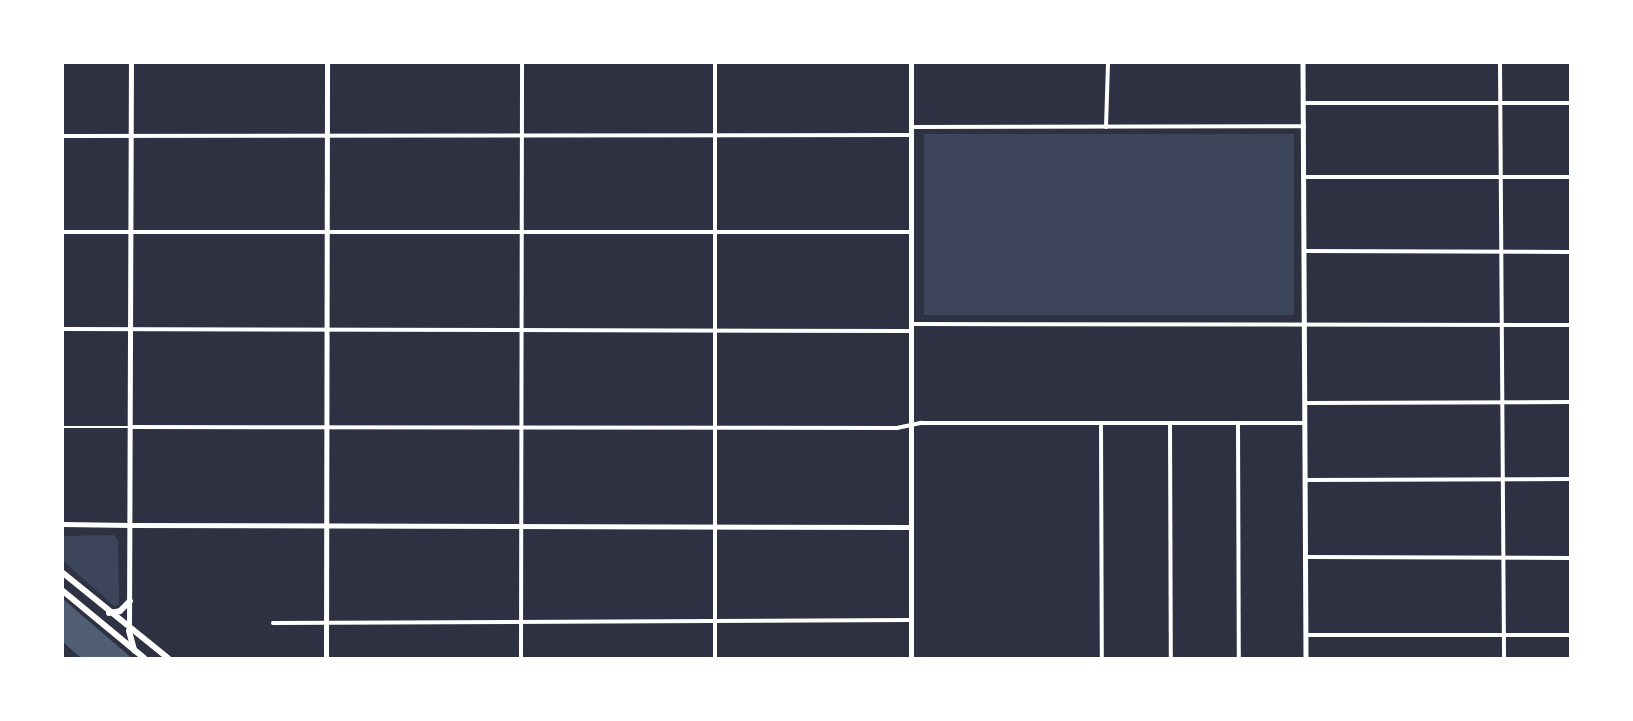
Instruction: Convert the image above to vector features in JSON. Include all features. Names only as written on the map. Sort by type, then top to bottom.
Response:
[{"type":"highway","points":[[63,573],[129,631],[168,658]]},
{"type":"highway","points":[[63,591],[144,658]]},
{"type":"highway","points":[[109,613],[120,611],[130,601]]},
{"type":"highway","points":[[129,631],[135,652]]},
{"type":"main road","points":[[129,631],[132,329],[131,63]]},
{"type":"main road","points":[[911,63],[911,658]]},
{"type":"main road","points":[[63,524],[130,525]]},
{"type":"street","points":[[326,658],[327,63]]},
{"type":"street","points":[[521,658],[522,63]]},
{"type":"street","points":[[715,63],[717,330],[715,658]]},
{"type":"street","points":[[1106,127],[1107,63]]},
{"type":"street","points":[[1304,63],[1306,658]]},
{"type":"street","points":[[1500,63],[1504,658]]},
{"type":"street","points":[[1304,103],[1570,103]]},
{"type":"street","points":[[911,127],[1304,126]]},
{"type":"street","points":[[63,136],[911,135]]},
{"type":"street","points":[[1304,177],[1570,177]]},
{"type":"street","points":[[63,232],[911,232]]},
{"type":"street","points":[[1304,251],[1570,252]]},
{"type":"street","points":[[63,329],[717,330],[1305,324],[1570,325]]},
{"type":"street","points":[[1306,403],[1570,402]]},
{"type":"street","points":[[1101,423],[1102,658]]},
{"type":"street","points":[[1170,423],[1171,658]]},
{"type":"street","points":[[1238,423],[1239,658]]},
{"type":"street","points":[[131,427],[521,428],[1305,423]]},
{"type":"street","points":[[1305,480],[1570,479]]},
{"type":"street","points":[[130,525],[911,526]]},
{"type":"street","points":[[1306,557],[1570,558]]},
{"type":"street","points":[[273,623],[911,620]]},
{"type":"street","points":[[1306,635],[1570,634]]},
{"type":"lane","points":[[63,427],[131,427]]},
{"type":"shaded area","points":[[924,134],[1294,134],[1294,315],[924,315]]},
{"type":"shaded area","points":[[114,535],[118,541],[119,604],[115,607],[63,561],[63,536]]},
{"type":"shaded area","points":[[63,599],[131,658],[81,658],[63,642]]}]
